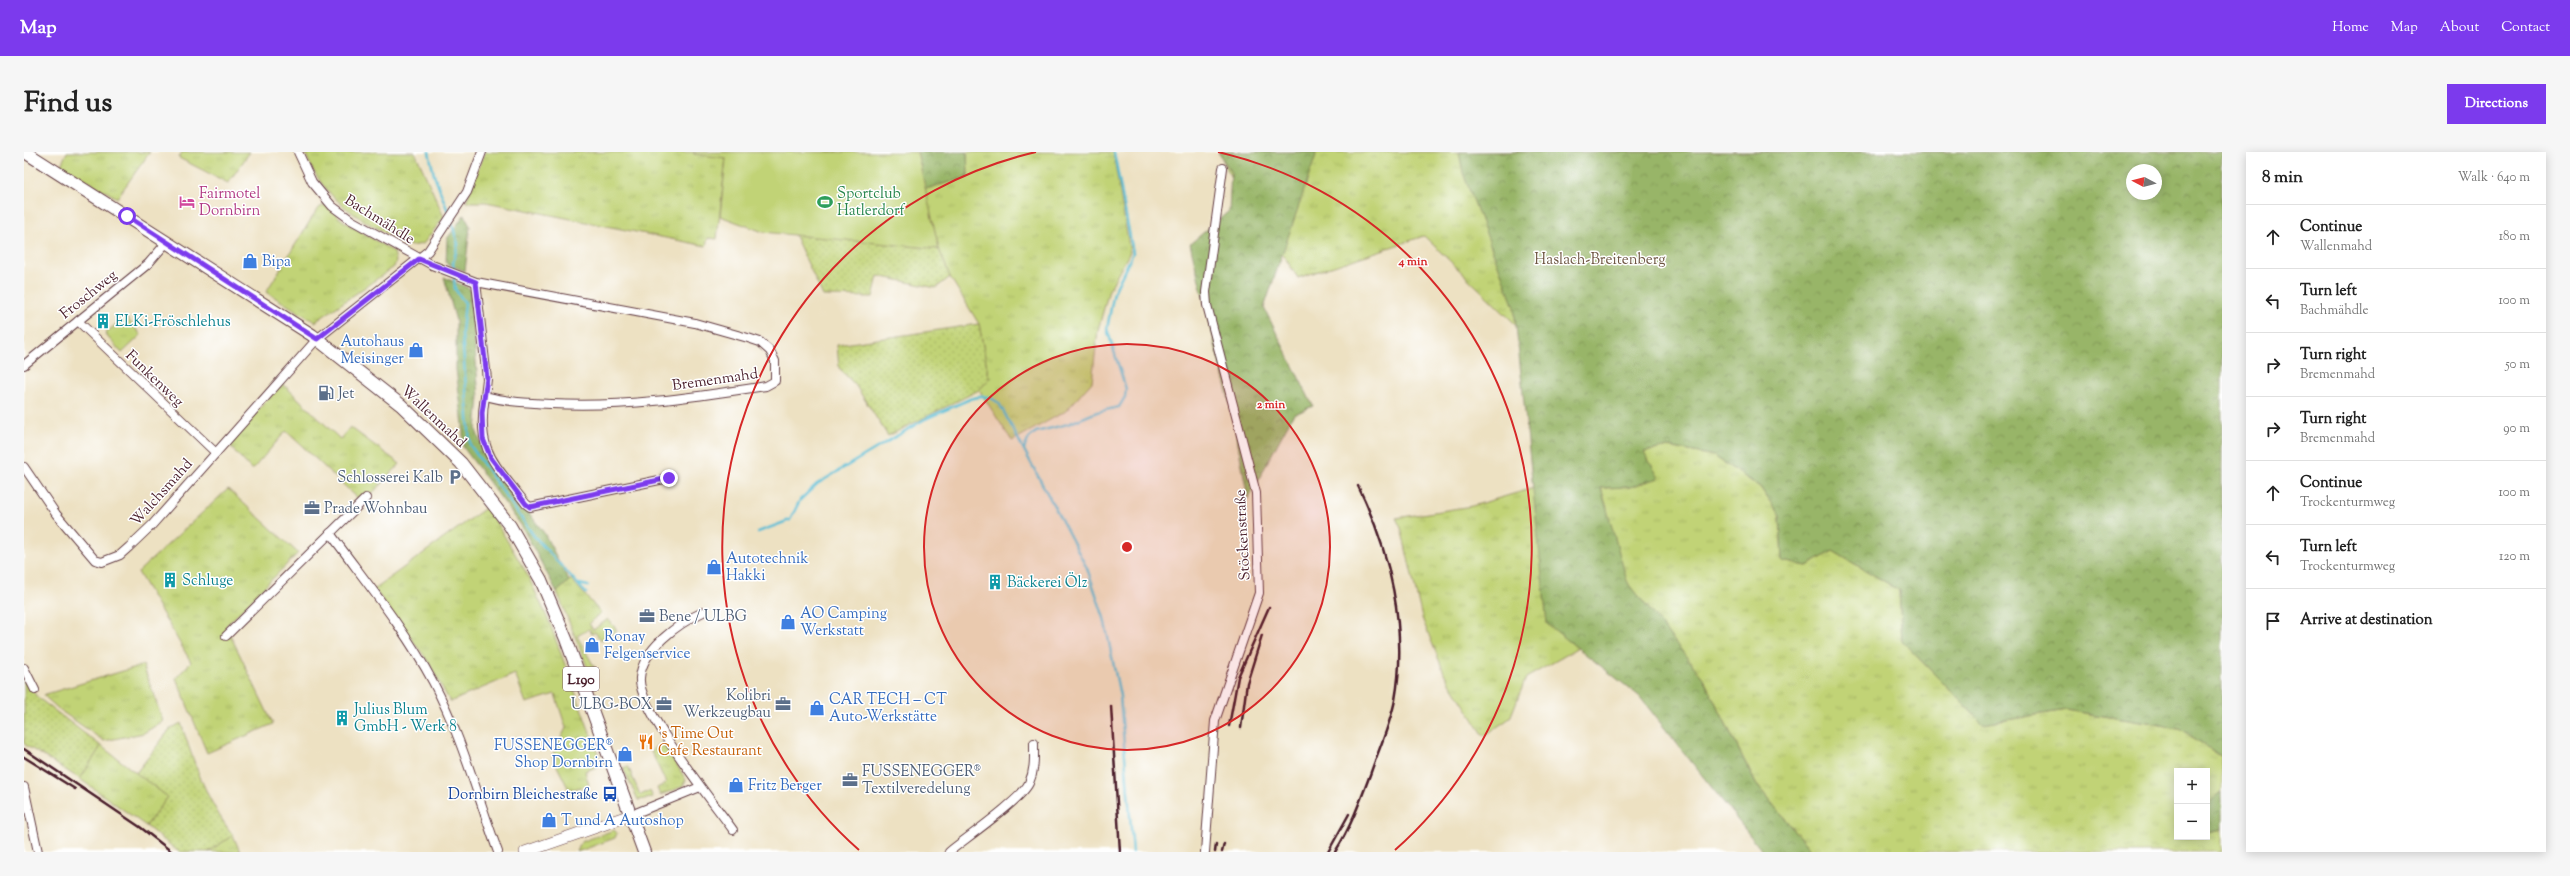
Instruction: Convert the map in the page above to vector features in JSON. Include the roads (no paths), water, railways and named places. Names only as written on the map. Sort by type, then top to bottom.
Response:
[{"type":"main road","name":"Wallenmahd","points":[[25,152],[317,339],[361,372],[426,426],[461,463],[510,526],[541,580],[554,610],[644,852]]},
{"type":"main road","points":[[525,852],[631,816]]},
{"type":"street","name":"Bachmähdle","points":[[298,152],[312,182],[328,202],[351,220],[419,259],[317,339]]},
{"type":"street","points":[[419,259],[428,251],[457,210],[467,192],[482,152]]},
{"type":"street","name":"Stöckenstraße","points":[[1205,852],[1215,721],[1260,593],[1256,493],[1207,305],[1206,292],[1223,168]]},
{"type":"street","name":"Froschweg","points":[[24,365],[148,264],[167,242]]},
{"type":"street","name":"Bremenmahd","points":[[419,259],[462,278],[476,282],[723,330],[760,342],[770,351],[777,373],[775,381],[766,386],[626,405],[521,403],[502,401],[485,396]]},
{"type":"street","points":[[476,282],[487,378],[482,431],[486,448],[491,458],[526,504],[530,507],[669,478]]},
{"type":"street","name":"Funkenweg","points":[[78,321],[216,453]]},
{"type":"street","name":"Walchsmahd","points":[[24,467],[56,514],[95,560],[102,562],[120,555],[216,453],[317,339]]},
{"type":"street","points":[[226,636],[366,498]]},
{"type":"street","points":[[330,533],[407,639],[433,682],[460,740],[498,852]]},
{"type":"street","points":[[703,612],[692,617],[658,644],[642,666],[640,689],[649,709],[700,787],[733,830]]},
{"type":"street","points":[[24,668],[28,679],[35,690]]},
{"type":"street","points":[[24,687],[28,679]]},
{"type":"street","points":[[949,852],[999,813],[1028,785],[1034,765],[1034,743]]},
{"type":"street","points":[[24,787],[38,852]]},
{"type":"street","points":[[631,816],[700,787]]},
{"type":"waterway","points":[[429,152],[434,175],[449,214]]},
{"type":"waterway","points":[[1024,449],[1029,438],[1036,432],[1068,424],[1097,412],[1119,407],[1125,397],[1126,389],[1107,329],[1114,292],[1133,253],[1114,152]]},
{"type":"waterway","points":[[451,221],[458,244],[453,263],[455,289],[465,303],[462,333],[470,445],[534,536],[586,593]]},
{"type":"waterway","points":[[758,532],[790,520],[800,500],[817,484],[925,419],[970,399],[982,396],[991,398],[999,403],[1087,568],[1104,618],[1120,696],[1133,852]]},
{"type":"waterway","points":[[579,584],[588,586]]},
{"type":"railway","points":[[1335,852],[1355,813],[1384,737],[1395,700],[1398,673],[1399,645],[1393,590],[1379,537],[1358,486]]},
{"type":"railway","points":[[1229,726],[1238,677],[1269,607]]},
{"type":"railway","points":[[1241,728],[1247,683],[1262,635]]},
{"type":"railway","points":[[1111,706],[1120,852]]},
{"type":"railway","points":[[24,749],[140,827],[172,852]]},
{"type":"railway","points":[[24,757],[75,789]]},
{"type":"railway","points":[[1328,852],[1349,814]]},
{"type":"railway","points":[[1215,852],[1216,844]]},
{"type":"railway","points":[[1222,852],[1224,844]]},
{"type":"place","name":"Fairmotel Dornbirn","points":[[187,202]]},
{"type":"place","name":"Sportclub Hatlerdorf","points":[[825,202]]},
{"type":"place","name":"Bipa","points":[[250,261]]},
{"type":"place","name":"ELKi-Fröschlehus","points":[[103,321]]},
{"type":"place","name":"Autohaus Meisinger","points":[[416,350]]},
{"type":"place","name":"Jet","points":[[326,393]]},
{"type":"place","name":"Schlosserei Kalb","points":[[455,477]]},
{"type":"place","name":"Prade Wohnbau","points":[[312,508]]},
{"type":"place","name":"Autotechnik Hakki","points":[[714,567]]},
{"type":"place","name":"Schluge","points":[[170,580]]},
{"type":"place","name":"Bäckerei Ölz","points":[[995,582]]},
{"type":"place","name":"Bene / ULBG","points":[[647,616]]},
{"type":"place","name":"AO Camping Werkstatt","points":[[788,622]]},
{"type":"place","name":"Ronay Felgenservice","points":[[592,645]]},
{"type":"place","name":"ULBG-BOX","points":[[664,704]]},
{"type":"place","name":"Kolibri Werkzeugbau","points":[[783,704]]},
{"type":"place","name":"CAR TECH – CT Auto-Werkstätte","points":[[817,708]]},
{"type":"place","name":"Julius Blum GmbH - Werk 8","points":[[342,718]]},
{"type":"place","name":"'s Time Out Cafe Restaurant","points":[[646,742]]},
{"type":"place","name":"FUSSENEGGER® Shop Dornbirn","points":[[625,754]]},
{"type":"place","name":"FUSSENEGGER® Textilveredelung","points":[[850,780]]},
{"type":"place","name":"Fritz Berger","points":[[736,785]]},
{"type":"place","name":"Dornbirn Bleichestraße","points":[[610,794]]},
{"type":"place","name":"T und A Autoshop","points":[[549,820]]},
{"type":"park label","name":"Haslach-Breitenberg","points":[[1600,259]]}]
